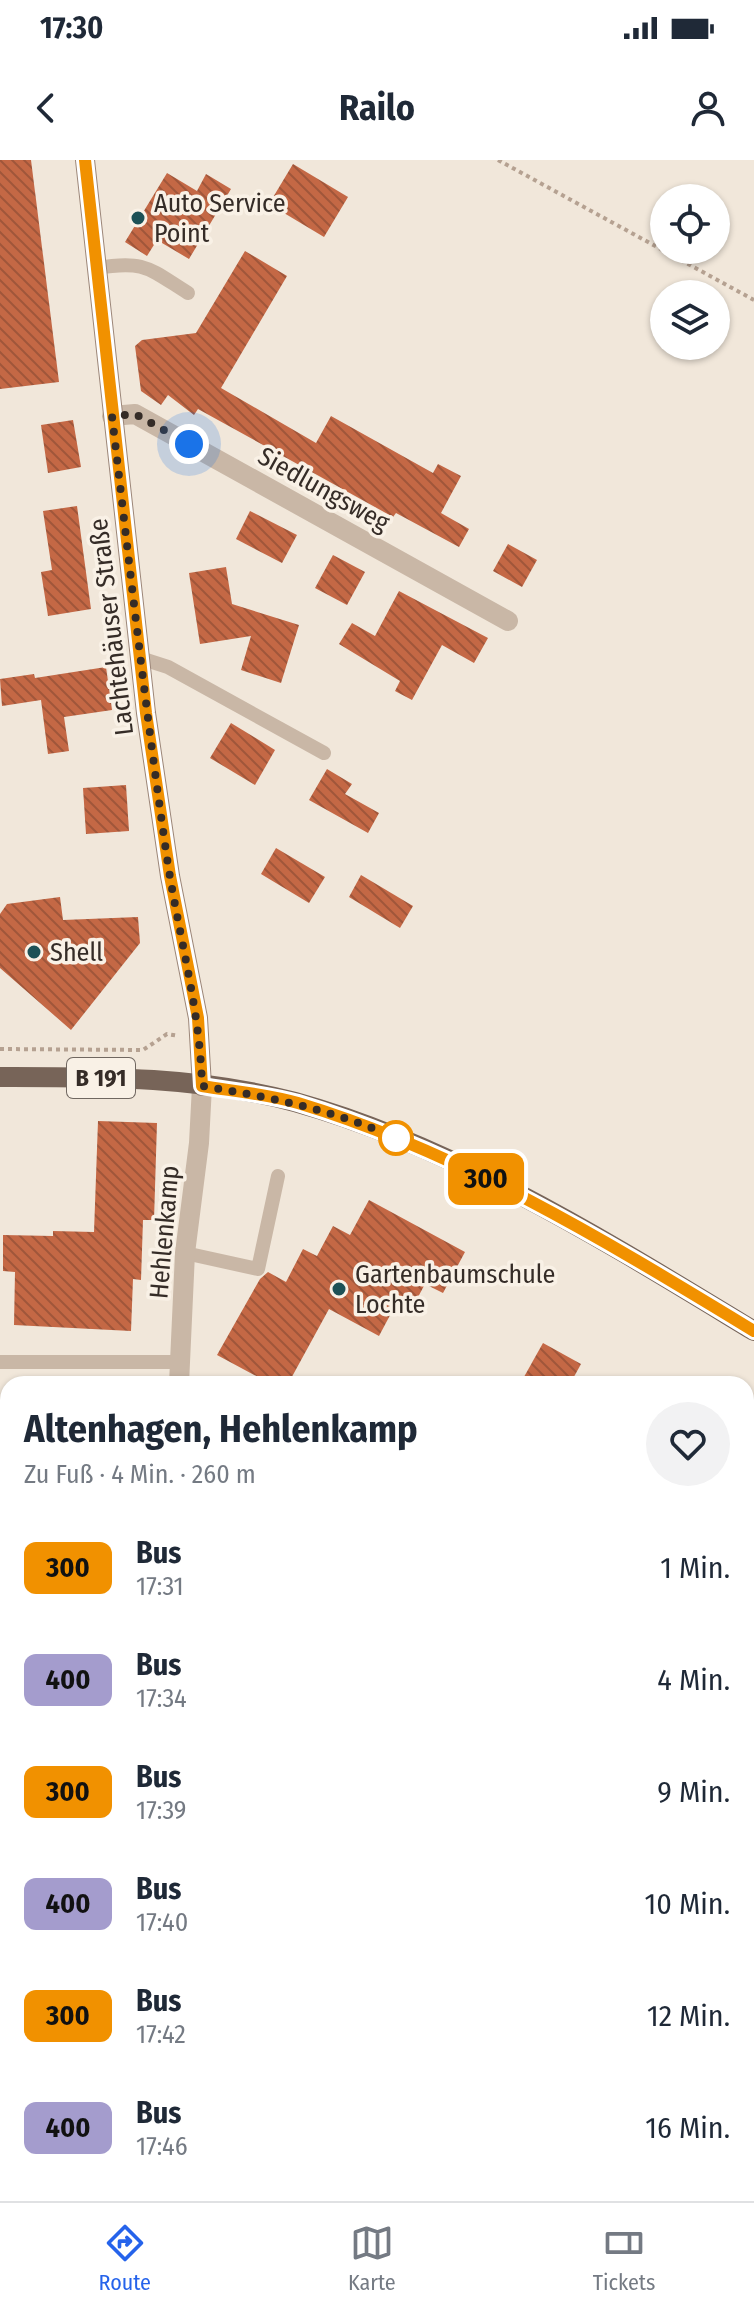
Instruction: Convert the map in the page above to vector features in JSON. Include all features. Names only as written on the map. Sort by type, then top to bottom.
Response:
[{"type":"main road","name":"B 191","points":[[0,1077],[161,1079],[295,1102],[370,1126],[454,1163],[620,1249],[754,1331]]},
{"type":"street","name":"Lachtehäuser Straße","points":[[85,160],[140,658],[170,876],[201,1039],[202,1086]]},
{"type":"street","name":"Siedlungsweg","points":[[112,416],[135,414],[508,621]]},
{"type":"street","name":"Hehlenkamp","points":[[179,1376],[185,1253],[199,1143],[202,1086]]},
{"type":"lane","points":[[96,268],[122,264],[144,266],[188,293]]},
{"type":"lane","points":[[140,658],[168,667],[324,753]]},
{"type":"lane","points":[[185,1253],[258,1269],[278,1176]]},
{"type":"lane","points":[[0,1362],[180,1362]]},
{"type":"path","points":[[498,160],[754,300]]},
{"type":"path","points":[[0,1049],[125,1051],[143,1050],[167,1034],[201,1039]]},
{"type":"building","points":[[0,160],[31,160],[59,382],[0,389]]},
{"type":"building","points":[[293,164],[348,197],[324,237],[269,204]]},
{"type":"building","points":[[167,173],[197,191],[206,174],[231,189],[189,259],[157,240],[147,256],[125,242]]},
{"type":"building","points":[[245,251],[287,276],[221,388],[316,443],[331,416],[433,473],[438,464],[461,476],[441,513],[469,529],[459,547],[396,513],[393,517],[198,409],[194,415],[168,395],[161,405],[141,391],[135,346],[142,340],[196,333]]},
{"type":"building","points":[[73,420],[81,467],[48,473],[41,425]]},
{"type":"building","points":[[77,506],[91,609],[48,616],[41,572],[52,570],[43,511]]},
{"type":"building","points":[[250,511],[297,535],[282,563],[236,539]]},
{"type":"building","points":[[508,544],[537,560],[522,587],[493,571]]},
{"type":"building","points":[[333,555],[365,572],[347,605],[315,588]]},
{"type":"building","points":[[226,567],[232,604],[299,625],[281,683],[241,670],[251,636],[200,644],[189,573]]},
{"type":"building","points":[[399,591],[488,638],[474,663],[442,645],[412,700],[395,691],[400,681],[339,644],[352,623],[375,636]]},
{"type":"building","points":[[106,667],[112,710],[64,717],[69,751],[48,754],[41,700],[2,706],[0,679],[34,674],[35,678]]},
{"type":"building","points":[[231,723],[275,750],[255,785],[210,758]]},
{"type":"building","points":[[327,769],[352,784],[345,794],[379,813],[368,833],[309,800]]},
{"type":"building","points":[[126,785],[129,831],[86,834],[83,788]]},
{"type":"building","points":[[276,848],[325,877],[309,903],[261,874]]},
{"type":"building","points":[[361,875],[413,906],[400,928],[349,897]]},
{"type":"building","points":[[60,897],[63,920],[138,917],[140,943],[71,1030],[0,968],[0,914],[7,904]]},
{"type":"building","points":[[98,1121],[157,1123],[154,1220],[143,1220],[141,1280],[133,1279],[131,1331],[14,1325],[15,1272],[3,1271],[3,1235],[53,1236],[53,1231],[94,1232]]},
{"type":"building","name":"Gartenbaumschule Lochte","points":[[369,1200],[465,1252],[443,1293],[425,1284],[410,1312],[396,1304],[379,1336],[329,1309],[292,1376],[256,1376],[217,1355],[260,1279],[268,1272],[286,1282],[303,1249],[317,1256],[333,1226],[350,1235]]},
{"type":"building","points":[[543,1343],[581,1364],[574,1376],[524,1376]]},
{"type":"bus line","name":"300","points":[[85,160],[146,713],[170,876],[198,1018],[202,1086],[295,1102],[370,1126],[454,1163],[620,1249],[754,1331]]},
{"type":"place","name":"Auto Service Point","points":[[138,218]]},
{"type":"place","name":"Shell","points":[[34,952]]},
{"type":"place","name":"Gartenbaumschule Lochte","points":[[339,1289]]},
{"type":"route","points":[[189,444],[135,414],[112,416],[146,713],[170,876],[198,1018],[202,1086],[295,1102],[370,1126],[396,1138]]}]
